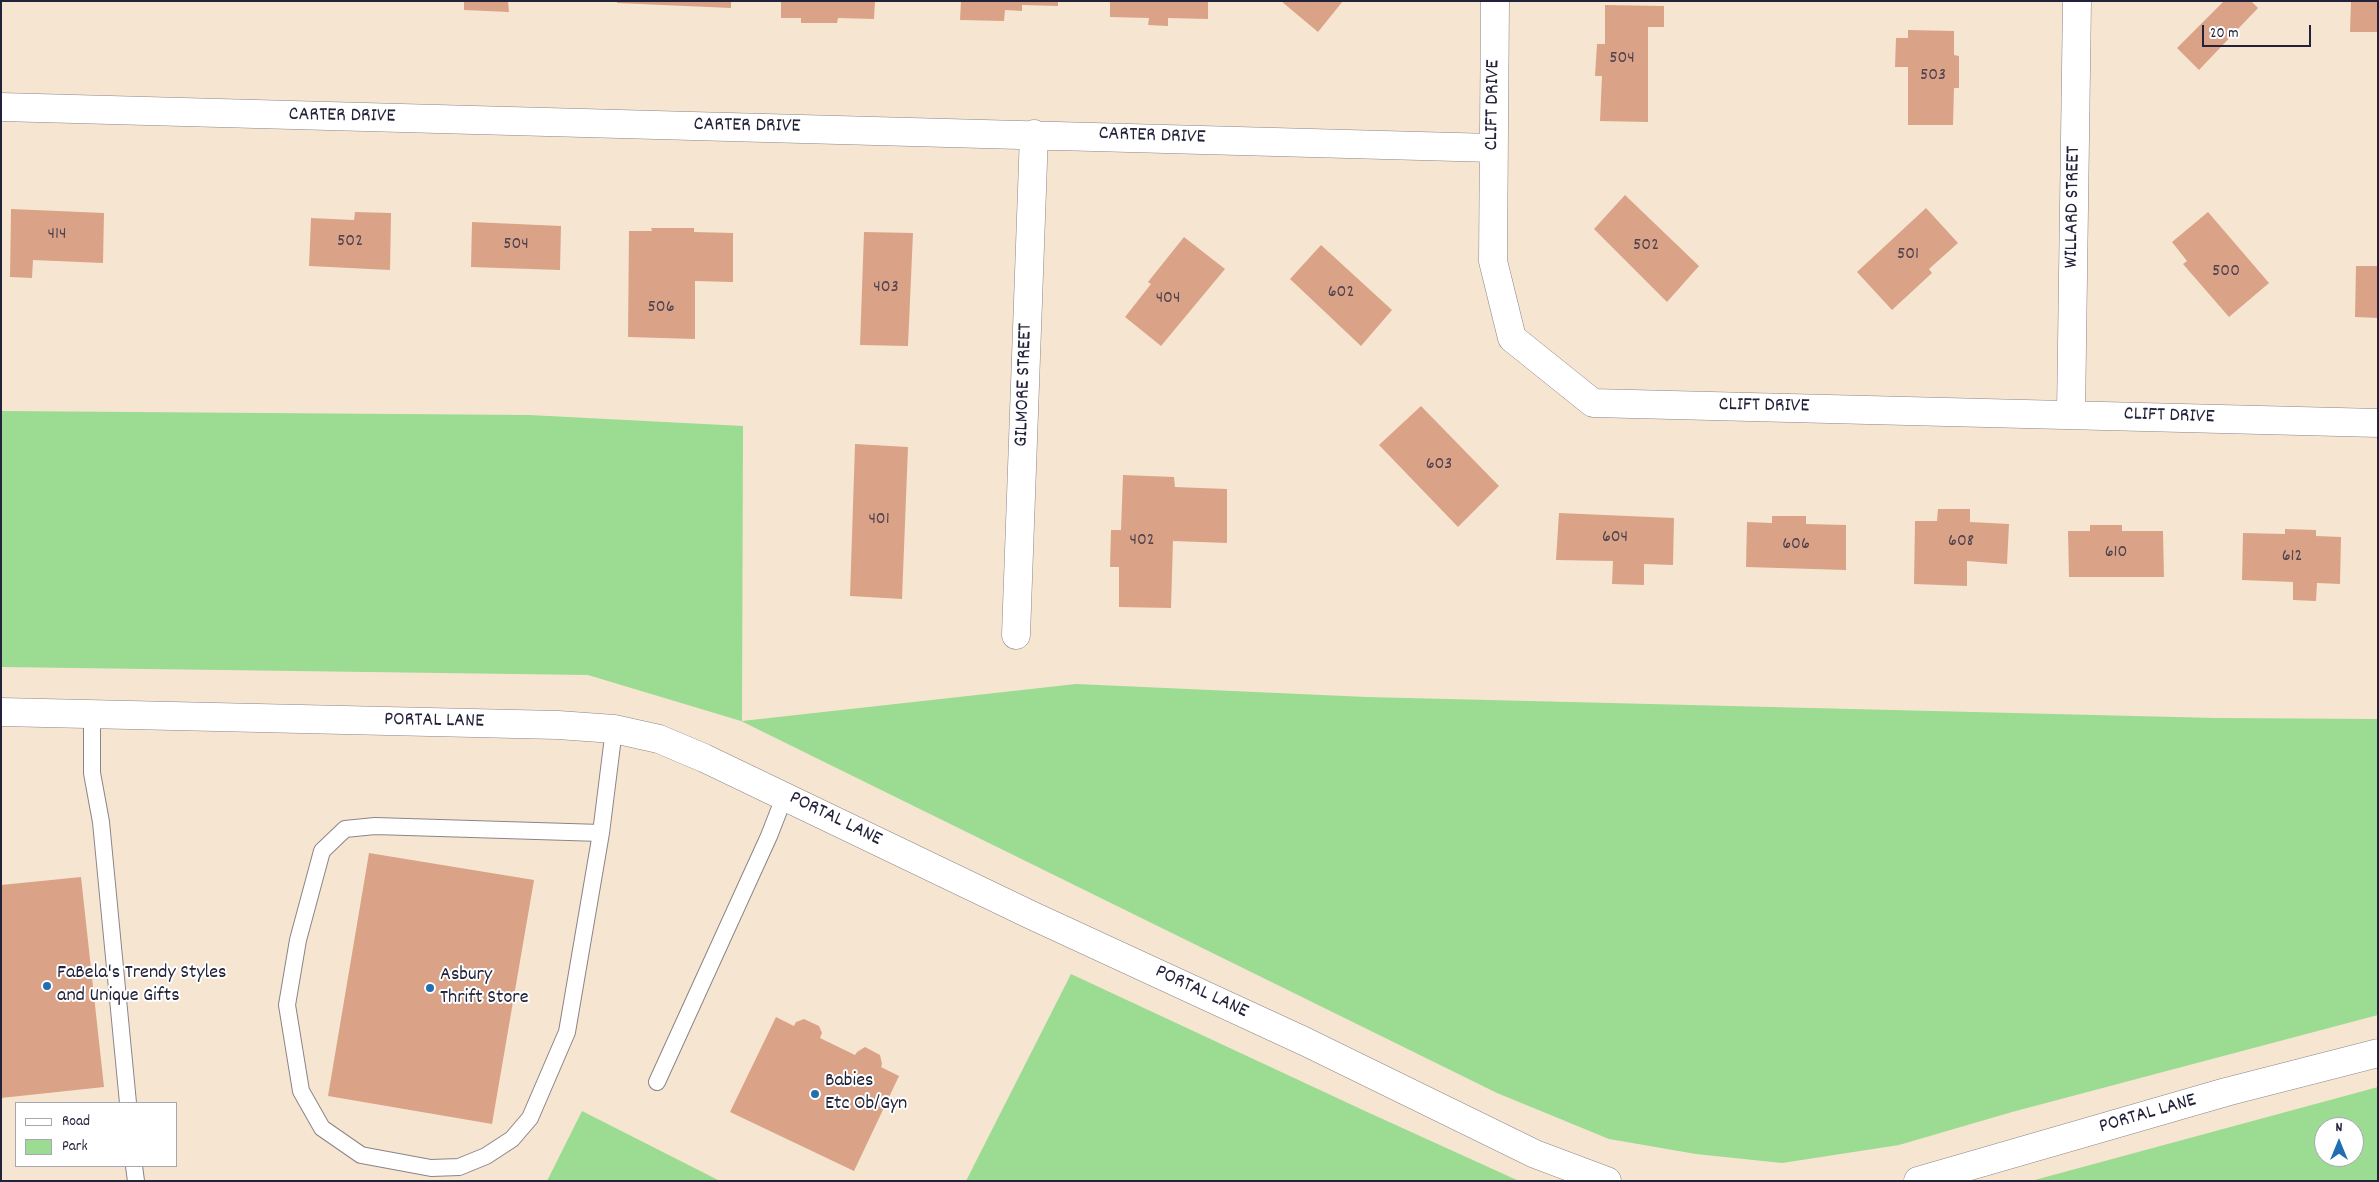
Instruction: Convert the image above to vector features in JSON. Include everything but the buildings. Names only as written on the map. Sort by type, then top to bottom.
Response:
[{"type":"street","name":"CLIFT DRIVE","points":[[1495,1],[1493,261],[1512,338],[1593,403],[2378,423]]},
{"type":"street","name":"WILLARD STREET","points":[[2071,414],[2076,1]]},
{"type":"street","name":"CARTER DRIVE","points":[[1,107],[1493,148]]},
{"type":"street","name":"GILMORE STREET","points":[[1016,636],[1034,134]]},
{"type":"street","name":"PORTAL LANE","points":[[1,712],[558,725],[614,729],[659,740],[704,758],[785,795],[1031,914],[1306,1042],[1534,1154],[1608,1181]]},
{"type":"street","name":"PORTAL LANE","points":[[1918,1181],[2226,1092],[2378,1053]]},
{"type":"lane","points":[[92,714],[92,773],[101,822],[128,1102]]},
{"type":"lane","points":[[601,833],[375,826],[345,829],[322,851],[298,940],[287,1005],[301,1091],[322,1128],[361,1155],[431,1168],[459,1166],[486,1156],[512,1140],[530,1118],[567,1032],[601,833],[614,729]]},
{"type":"lane","points":[[657,1082],[758,860],[785,795]]},
{"type":"lane","points":[[134,1167],[136,1181]]},
{"type":"green space","points":[[1,411],[529,415],[743,426],[742,721],[1076,684],[1367,697],[2216,718],[2378,719],[2378,1015],[2012,1112],[1899,1145],[1782,1163],[1696,1154],[1609,1139],[1497,1093],[741,721],[588,675],[1,667]]},
{"type":"green space","points":[[1071,974],[1365,1111],[1519,1181],[966,1181]]},
{"type":"green space","points":[[2378,1087],[2378,1181],[2031,1181]]},
{"type":"green space","points":[[582,1111],[720,1181],[547,1181]]},
{"type":"place","name":"FaBela's Trendy Styles and Unique Gifts","points":[[47,986]]},
{"type":"place","name":"Asbury Thrift Store","points":[[430,988]]},
{"type":"place","name":"Babies Etc Ob/Gyn","points":[[815,1094]]}]
